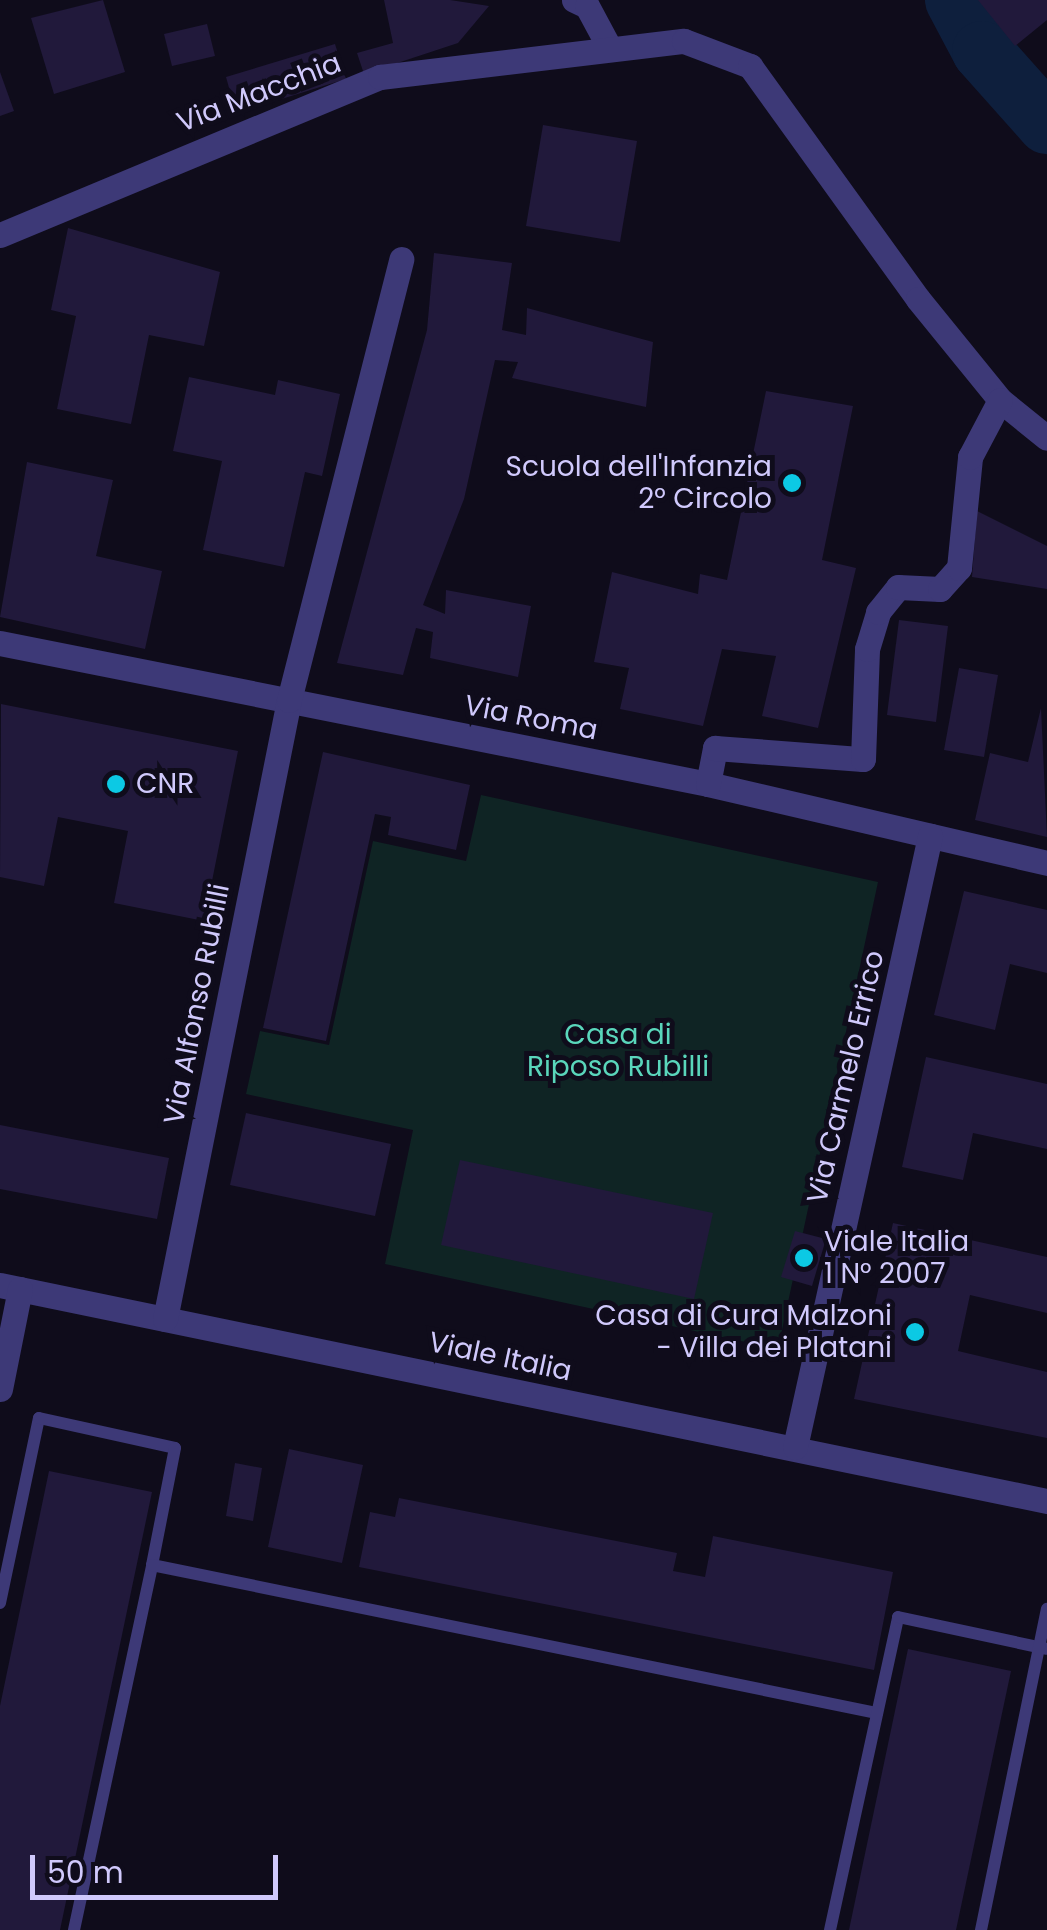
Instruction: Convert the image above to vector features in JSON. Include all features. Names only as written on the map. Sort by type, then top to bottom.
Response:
[{"type":"street","points":[[574,0],[587,6],[609,47]]},
{"type":"street","name":"Via Macchia","points":[[0,234],[380,77],[552,52],[684,42],[750,66],[1000,400],[1047,438]]},
{"type":"street","name":"Via Alfonso Rubilli","points":[[165,1319],[289,700],[402,259]]},
{"type":"street","points":[[708,784],[715,748],[863,759],[866,649],[878,612],[898,587],[940,589],[959,568],[970,457],[1000,400]]},
{"type":"street","name":"Via Roma","points":[[0,643],[708,784],[1047,862]]},
{"type":"street","name":"Via Carmelo Errico","points":[[795,1447],[930,836]]},
{"type":"street","points":[[0,1389],[10,1287]]},
{"type":"street","name":"Viale Italia","points":[[10,1287],[1047,1500]]},
{"type":"lane","points":[[0,1603],[39,1418],[175,1448],[74,1930]]},
{"type":"lane","points":[[152,1565],[877,1712]]},
{"type":"lane","points":[[980,1930],[1043,1648],[1047,1609]]},
{"type":"lane","points":[[830,1930],[898,1617],[1043,1648]]},
{"type":"green space","name":"Casa di Riposo Rubilli","points":[[481,795],[878,882],[778,1349],[385,1264],[413,1130],[246,1094],[260,1031],[329,1045],[373,841],[466,861]]},
{"type":"building","points":[[103,0],[125,72],[54,94],[31,18]]},
{"type":"building","points":[[384,0],[450,0],[489,6],[458,43],[364,74],[357,53],[393,43]]},
{"type":"building","points":[[978,0],[1047,0],[1047,20],[1015,46]]},
{"type":"building","points":[[207,24],[215,56],[172,66],[164,34]]},
{"type":"building","points":[[335,44],[346,79],[236,113],[226,77]]},
{"type":"building","points":[[0,72],[14,111],[0,116]]},
{"type":"building","points":[[543,125],[637,141],[620,242],[526,226]]},
{"type":"building","points":[[68,228],[220,272],[204,346],[149,335],[131,424],[57,409],[76,316],[51,310]]},
{"type":"building","points":[[434,253],[512,263],[502,330],[526,335],[527,308],[653,342],[646,407],[512,378],[518,362],[495,360],[464,499],[423,605],[445,614],[446,590],[531,606],[518,677],[430,658],[433,632],[416,628],[403,675],[337,663],[427,330]]},
{"type":"building","points":[[189,377],[275,395],[278,380],[340,394],[322,476],[305,472],[284,567],[203,550],[222,461],[173,451]]},
{"type":"building","name":"Scuola dell'Infanzia 2° Circolo","points":[[766,391],[853,406],[822,560],[856,568],[818,728],[762,716],[776,656],[722,649],[703,726],[620,709],[629,668],[594,662],[612,572],[698,594],[700,574],[727,580]]},
{"type":"building","points":[[27,462],[113,480],[96,556],[162,571],[145,649],[0,617]]},
{"type":"building","points":[[977,511],[1047,546],[1047,589],[972,577]]},
{"type":"building","points":[[899,620],[948,626],[936,722],[887,715]]},
{"type":"building","points":[[959,668],[998,675],[984,757],[944,750]]},
{"type":"building","name":"CNR","points":[[1,704],[238,751],[204,921],[114,903],[128,831],[58,817],[44,886],[0,877]]},
{"type":"building","points":[[1041,708],[1047,837],[975,820],[990,753],[1028,762]]},
{"type":"building","points":[[323,752],[470,785],[456,850],[388,835],[391,817],[375,814],[326,1041],[263,1028]]},
{"type":"building","points":[[964,891],[1047,910],[1047,973],[1010,964],[995,1030],[934,1015]]},
{"type":"building","points":[[926,1057],[1047,1084],[1047,1149],[973,1133],[963,1180],[902,1167]]},
{"type":"building","points":[[246,1113],[391,1144],[375,1216],[230,1185]]},
{"type":"building","points":[[0,1125],[169,1158],[157,1219],[0,1189]]},
{"type":"building","points":[[460,1160],[713,1213],[694,1299],[441,1245]]},
{"type":"building","name":"Casa di Cura Malzoni - Villa dei Platani","points":[[893,1223],[1047,1257],[1047,1313],[970,1295],[958,1351],[1047,1372],[1047,1438],[854,1399]]},
{"type":"building","name":"Viale Italia 1 N° 2007","points":[[795,1231],[826,1239],[812,1286],[781,1277]]},
{"type":"building","points":[[289,1449],[363,1465],[342,1563],[268,1547]]},
{"type":"building","points":[[235,1463],[262,1468],[253,1521],[226,1516]]},
{"type":"building","points":[[49,1471],[152,1492],[60,1930],[0,1930],[0,1706]]},
{"type":"building","points":[[399,1498],[677,1553],[673,1571],[705,1577],[713,1536],[893,1572],[874,1670],[359,1567],[370,1512],[395,1517]]},
{"type":"building","points":[[908,1649],[1011,1671],[956,1930],[849,1930]]},
{"type":"waterway","points":[[955,0],[982,51],[1047,124]]},
{"type":"place","name":"Scuola dell'Infanzia 2° Circolo","points":[[792,483]]},
{"type":"place","name":"CNR","points":[[116,784]]},
{"type":"place","name":"Viale Italia 1 N° 2007","points":[[804,1258]]},
{"type":"place","name":"Casa di Cura Malzoni - Villa dei Platani","points":[[915,1332]]}]
